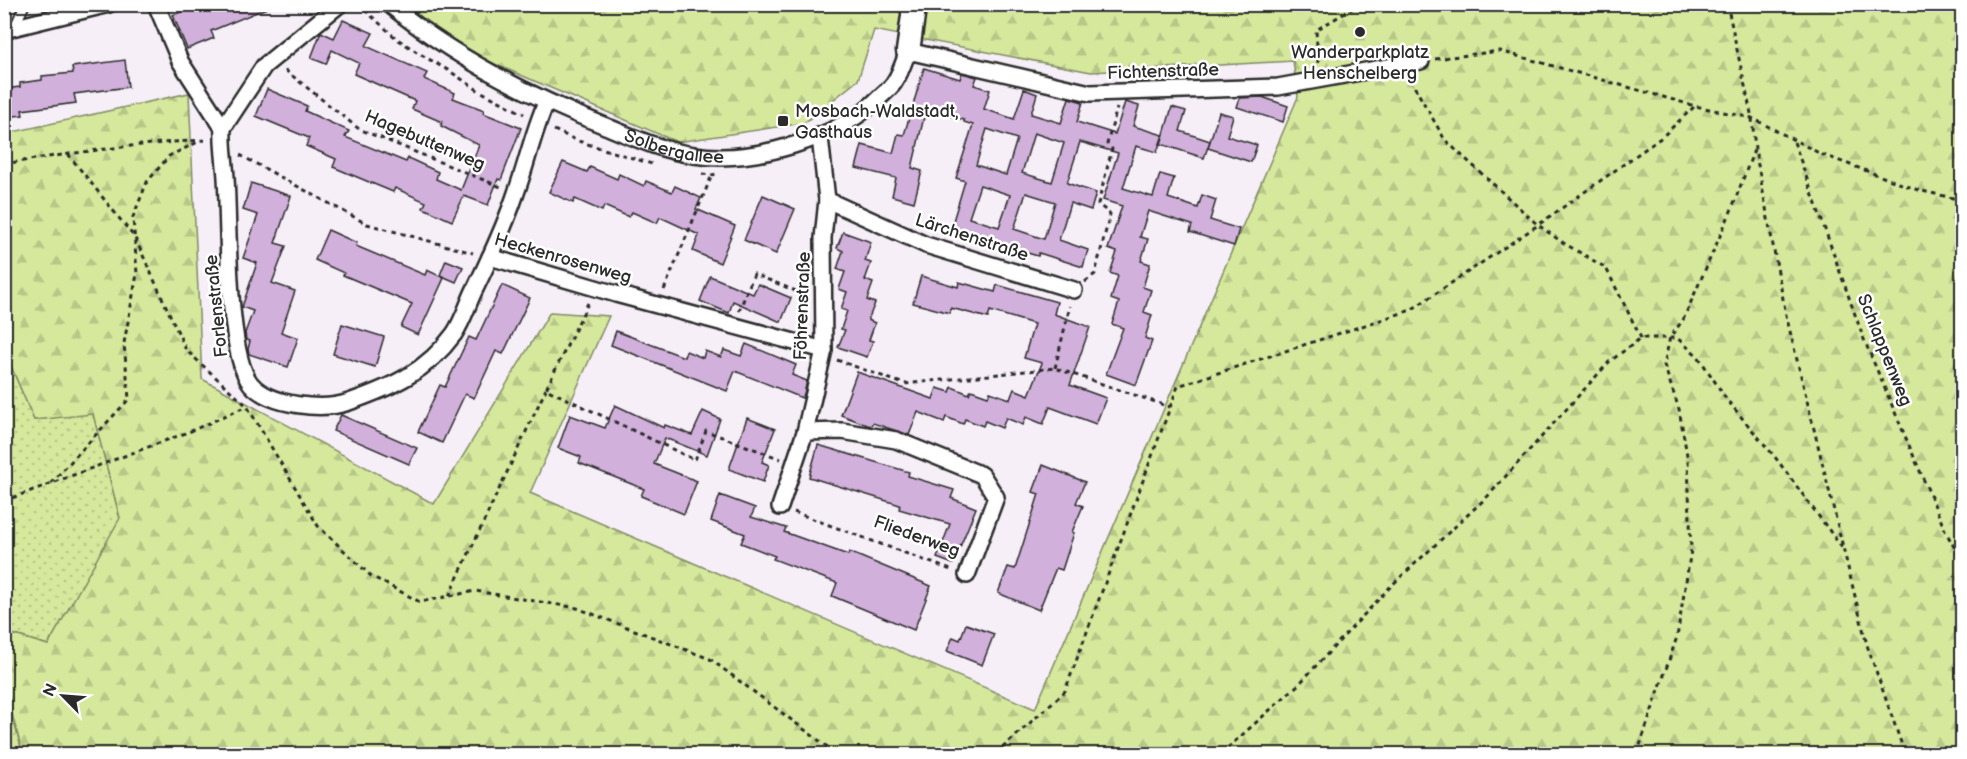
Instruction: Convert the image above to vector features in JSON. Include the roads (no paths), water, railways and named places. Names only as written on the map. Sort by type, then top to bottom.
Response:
[{"type":"street","points":[[9,29],[109,4]]},
{"type":"street","points":[[156,4],[180,61],[223,134],[264,66],[340,4]]},
{"type":"street","name":"Solbergallee","points":[[389,4],[474,64],[546,103],[642,141],[694,155],[735,156],[820,137],[867,110],[895,82],[908,51],[913,4]]},
{"type":"street","name":"Fichtenstraße","points":[[908,51],[1090,93],[1278,87],[1421,61]]},
{"type":"street","name":"Forlenstraße","points":[[223,134],[235,329],[239,358],[250,383],[271,397],[297,405],[317,407],[341,405],[383,391],[420,370],[454,333],[490,257],[516,193],[546,103]]},
{"type":"street","name":"Föhrenstraße","points":[[780,507],[805,432],[824,350],[823,238],[827,200],[820,137]]},
{"type":"street","name":"Lärchenstraße","points":[[827,200],[926,245],[1074,290]]},
{"type":"street","name":"Heckenrosenweg","points":[[490,257],[658,306],[824,350]]},
{"type":"street","name":"Fliederweg","points":[[805,432],[842,431],[896,440],[982,475],[996,497],[967,575]]},
{"type":"lane","points":[[9,29],[25,4]]},
{"type":"place","name":"Wanderparkplatz Henschelberg","points":[[1360,32]]},
{"type":"place","name":"Mosbach-Waldstadt, Gasthaus","points":[[783,121]]}]
